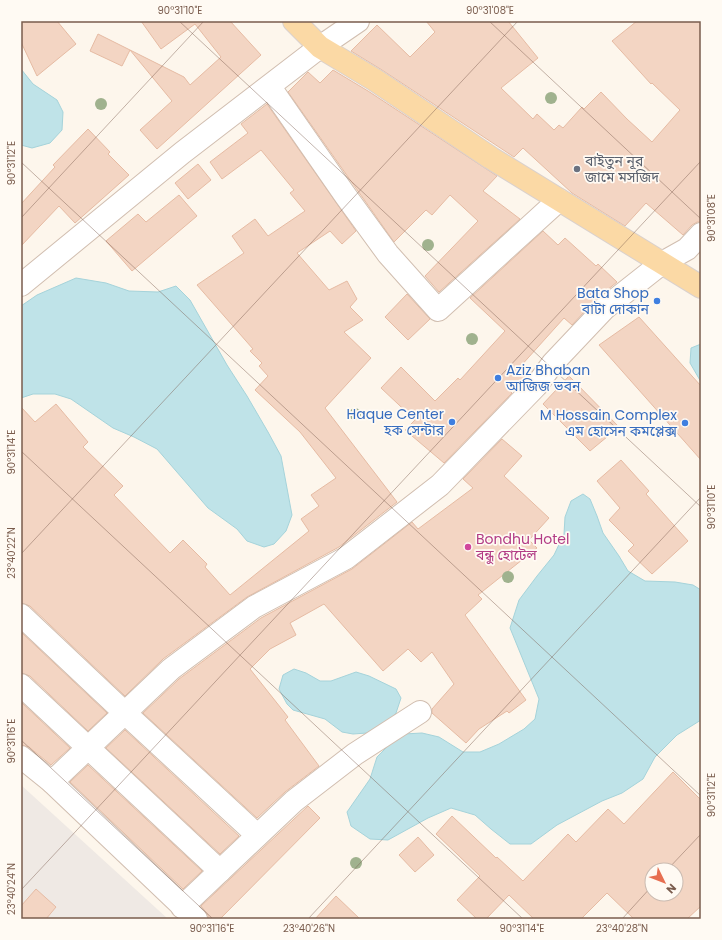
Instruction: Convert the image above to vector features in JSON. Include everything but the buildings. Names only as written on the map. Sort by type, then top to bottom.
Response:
[{"type":"main road","points":[[294,21],[320,47],[375,80],[491,158],[701,287]]},
{"type":"street","points":[[21,285],[182,153],[270,87],[320,47],[358,21]]},
{"type":"street","points":[[270,87],[388,254],[438,310],[560,200]]},
{"type":"street","points":[[52,782],[171,669],[254,607],[346,558],[440,486],[536,386],[553,362],[605,308],[662,263],[687,249],[701,234]]},
{"type":"street","points":[[21,615],[257,834]]},
{"type":"street","points":[[21,685],[220,871]]},
{"type":"street","points":[[21,757],[52,782],[189,913],[220,871],[257,834],[294,801],[355,754],[420,712]]},
{"type":"shaded area","points":[[21,785],[168,919],[21,919]]},
{"type":"water","points":[[21,69],[33,84],[57,100],[63,112],[62,130],[50,143],[32,148],[21,145]]},
{"type":"water","points":[[76,278],[106,283],[129,291],[158,292],[176,286],[190,300],[281,456],[292,515],[286,531],[274,544],[264,547],[247,541],[237,529],[208,508],[157,449],[113,428],[71,399],[55,394],[33,394],[21,398],[21,306],[37,295]]},
{"type":"water","points":[[701,344],[701,382],[690,363],[691,348]]},
{"type":"water","points":[[583,494],[590,499],[603,533],[628,571],[645,581],[675,582],[693,585],[701,590],[701,720],[677,735],[655,757],[643,779],[622,793],[602,801],[557,825],[531,844],[510,844],[475,815],[451,808],[428,818],[388,840],[370,839],[351,826],[347,812],[370,779],[377,757],[388,746],[404,734],[422,733],[439,737],[463,752],[480,752],[499,744],[524,729],[535,719],[539,699],[510,628],[519,600],[554,555],[564,534],[565,517],[571,501]]},
{"type":"water","points":[[294,669],[306,673],[320,681],[331,681],[356,672],[369,676],[396,689],[401,698],[396,713],[383,727],[367,733],[353,734],[342,732],[325,719],[293,710],[287,704],[279,689],[283,675]]},
{"type":"place","name":"বাইতুন নূর জামে মসজিদ","points":[[577,169]]},
{"type":"place","name":"Bata Shop বাটা দোকান","points":[[657,301]]},
{"type":"place","name":"Aziz Bhaban আজিজ ভবন","points":[[498,378]]},
{"type":"place","name":"Haque Center হক সেন্টার","points":[[452,422]]},
{"type":"place","name":"M Hossain Complex এম হোসেন কমপ্লেক্স","points":[[685,423]]},
{"type":"place","name":"Bondhu Hotel বন্ধু হোটেল","points":[[468,547]]}]
